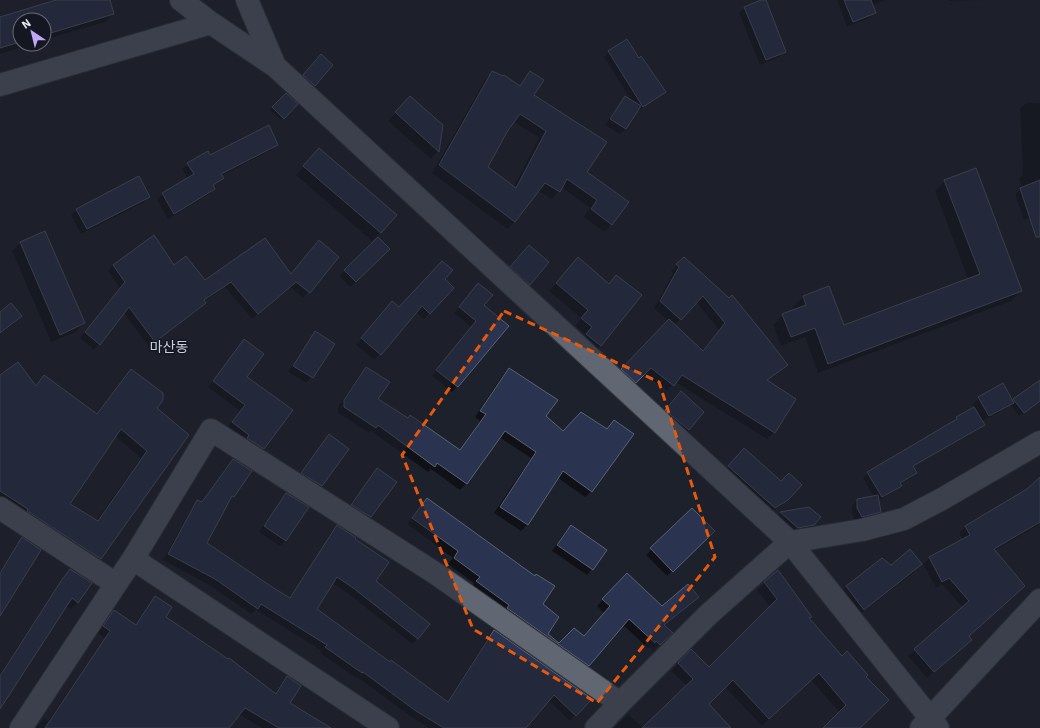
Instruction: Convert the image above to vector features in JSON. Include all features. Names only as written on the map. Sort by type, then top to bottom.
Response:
[{"type":"street","points":[[181,0],[211,23],[275,66],[790,542],[930,725],[1040,600]]},
{"type":"street","points":[[248,0],[275,66]]},
{"type":"street","points":[[0,86],[211,23]]},
{"type":"street","points":[[21,728],[133,559],[211,430],[434,573],[620,703]]},
{"type":"street","points":[[596,728],[709,614],[790,542],[862,530],[904,519],[942,499],[1040,442]]},
{"type":"street","points":[[0,508],[116,584]]},
{"type":"street","points":[[133,559],[388,728]]},
{"type":"highlighted area","points":[[504,311],[659,382],[715,557],[597,703],[473,629],[402,455]]},
{"type":"building","points":[[56,0],[110,0],[114,14],[52,33],[52,12],[16,12]]},
{"type":"building","points":[[761,0],[766,0],[786,52],[766,60],[744,7]]},
{"type":"building","points":[[844,0],[871,0],[876,13],[853,22]]},
{"type":"building","points":[[12,13],[12,44],[0,48],[0,17]]},
{"type":"building","points":[[627,39],[639,58],[641,56],[666,92],[643,107],[608,51]]},
{"type":"building","points":[[321,54],[333,65],[315,86],[303,75]]},
{"type":"building","points":[[492,71],[503,76],[504,75],[520,86],[530,71],[544,80],[534,95],[607,142],[587,172],[629,202],[612,225],[591,209],[597,200],[567,179],[560,192],[545,183],[515,222],[439,165]],"holes":[[[520,114],[546,131],[516,188],[488,167],[507,132]]]},
{"type":"building","points":[[286,93],[298,104],[284,119],[272,107]]},
{"type":"building","points":[[410,96],[443,125],[439,152],[395,112]]},
{"type":"building","points":[[625,96],[641,106],[626,129],[610,119]]},
{"type":"building","points":[[269,125],[278,145],[221,174],[224,178],[213,185],[215,189],[174,214],[162,193],[194,174],[187,163],[208,151],[210,155]]},
{"type":"building","points":[[319,148],[397,215],[381,233],[303,166]]},
{"type":"building","points":[[976,168],[1022,291],[828,364],[815,328],[791,337],[782,314],[806,305],[803,296],[829,286],[844,325],[980,274],[944,180]]},
{"type":"building","points":[[139,176],[150,197],[87,229],[76,209]]},
{"type":"building","points":[[1040,180],[1040,237],[1036,237],[1020,188]]},
{"type":"building","points":[[45,231],[85,323],[60,335],[20,242]]},
{"type":"building","points":[[154,235],[174,265],[186,256],[205,280],[265,238],[291,274],[319,240],[339,257],[310,293],[296,282],[258,314],[231,282],[204,300],[206,303],[155,342],[129,307],[100,345],[85,332],[125,282],[113,265]]},
{"type":"building","points":[[378,237],[390,249],[356,282],[344,270]]},
{"type":"building","points":[[529,245],[549,262],[530,285],[510,267]]},
{"type":"building","points":[[578,257],[609,284],[616,275],[642,295],[601,346],[586,334],[592,327],[581,318],[588,310],[556,283]]},
{"type":"building","points":[[684,257],[729,298],[732,295],[788,365],[767,380],[796,399],[775,433],[682,375],[674,386],[651,368],[636,383],[621,369],[669,319],[703,351],[725,323],[703,296],[681,320],[660,301],[679,267],[676,264]]},
{"type":"building","points":[[442,261],[453,270],[445,279],[454,288],[430,314],[422,306],[381,355],[361,338],[392,301],[399,307]]},
{"type":"building","points":[[478,283],[493,295],[484,305],[509,326],[458,387],[436,370],[476,321],[459,307]]},
{"type":"building","points":[[11,303],[22,316],[0,333],[0,312]]},
{"type":"building","points":[[315,331],[335,344],[313,378],[293,366]]},
{"type":"building","points":[[244,339],[264,354],[247,377],[293,410],[264,449],[247,438],[249,435],[232,422],[245,405],[213,381]]},
{"type":"building","points":[[18,362],[36,386],[44,375],[97,414],[131,369],[163,393],[163,400],[157,408],[189,435],[101,559],[27,511],[28,509],[0,491],[0,375]],"holes":[[[121,429],[147,451],[98,521],[70,504]]]},
{"type":"building","points":[[366,367],[390,382],[378,399],[408,418],[410,415],[460,450],[486,414],[480,411],[509,368],[558,400],[546,416],[563,431],[581,412],[607,429],[614,420],[634,434],[592,492],[563,471],[528,525],[500,507],[536,452],[505,431],[467,484],[437,463],[435,467],[378,425],[376,428],[344,407],[344,400]]},
{"type":"building","points":[[1040,380],[1040,401],[1024,413],[1013,399]]},
{"type":"building","points":[[1003,383],[1014,403],[989,416],[978,397]]},
{"type":"building","points":[[681,391],[704,412],[689,430],[665,410]]},
{"type":"building","points":[[974,407],[985,425],[913,466],[917,473],[900,483],[902,486],[882,497],[867,472],[957,419],[956,417]]},
{"type":"building","points":[[329,434],[349,449],[322,486],[301,473]]},
{"type":"building","points":[[744,448],[781,481],[789,473],[802,485],[788,500],[775,508],[728,466]]},
{"type":"building","points":[[233,459],[252,471],[234,497],[232,496],[207,543],[272,587],[290,598],[337,525],[389,562],[376,581],[430,624],[418,639],[337,577],[317,609],[390,662],[391,660],[448,702],[494,630],[592,699],[576,716],[554,695],[526,728],[444,728],[416,711],[363,672],[362,673],[325,647],[327,645],[261,604],[258,609],[215,579],[168,554],[197,500],[202,502]]},
{"type":"building","points":[[377,468],[397,482],[371,517],[351,505]]},
{"type":"building","points":[[1040,477],[1040,522],[994,549],[1025,586],[969,636],[972,640],[934,672],[914,649],[969,601],[949,578],[942,582],[929,557],[970,535],[965,526],[1027,489]]},
{"type":"building","points":[[286,493],[309,507],[286,541],[264,526]]},
{"type":"building","points":[[878,495],[881,512],[862,517],[857,508],[857,499]]},
{"type":"building","points":[[427,498],[535,576],[536,574],[555,586],[543,604],[559,617],[548,634],[559,643],[574,628],[584,636],[610,606],[602,599],[627,573],[662,606],[688,584],[699,597],[664,625],[673,633],[660,645],[656,641],[655,643],[629,619],[589,666],[507,608],[509,605],[476,581],[480,577],[454,558],[458,551],[412,518]]},
{"type":"building","points":[[809,507],[821,517],[814,525],[798,528],[780,512]]},
{"type":"building","points":[[692,508],[715,531],[673,572],[650,548]]},
{"type":"building","points":[[571,525],[607,550],[593,570],[557,545]]},
{"type":"building","points":[[22,537],[41,550],[0,616],[0,573]]},
{"type":"building","points":[[910,549],[922,564],[864,610],[846,586],[882,558],[892,566],[891,565]]},
{"type":"building","points":[[70,569],[92,583],[78,603],[72,598],[0,709],[0,676]]},
{"type":"building","points":[[778,570],[812,617],[809,618],[842,656],[847,651],[868,675],[866,677],[889,700],[860,728],[823,728],[846,705],[819,673],[769,719],[733,680],[709,704],[731,728],[642,728],[693,679],[678,663],[691,649],[709,667],[777,599],[764,582]]},
{"type":"building","points":[[155,596],[172,607],[166,617],[228,659],[229,658],[276,694],[287,676],[301,686],[290,703],[331,728],[279,728],[245,708],[229,728],[45,728],[110,631],[103,626],[114,610],[136,625]]},
{"type":"district","name":"마산동","points":[[169,347]]}]
